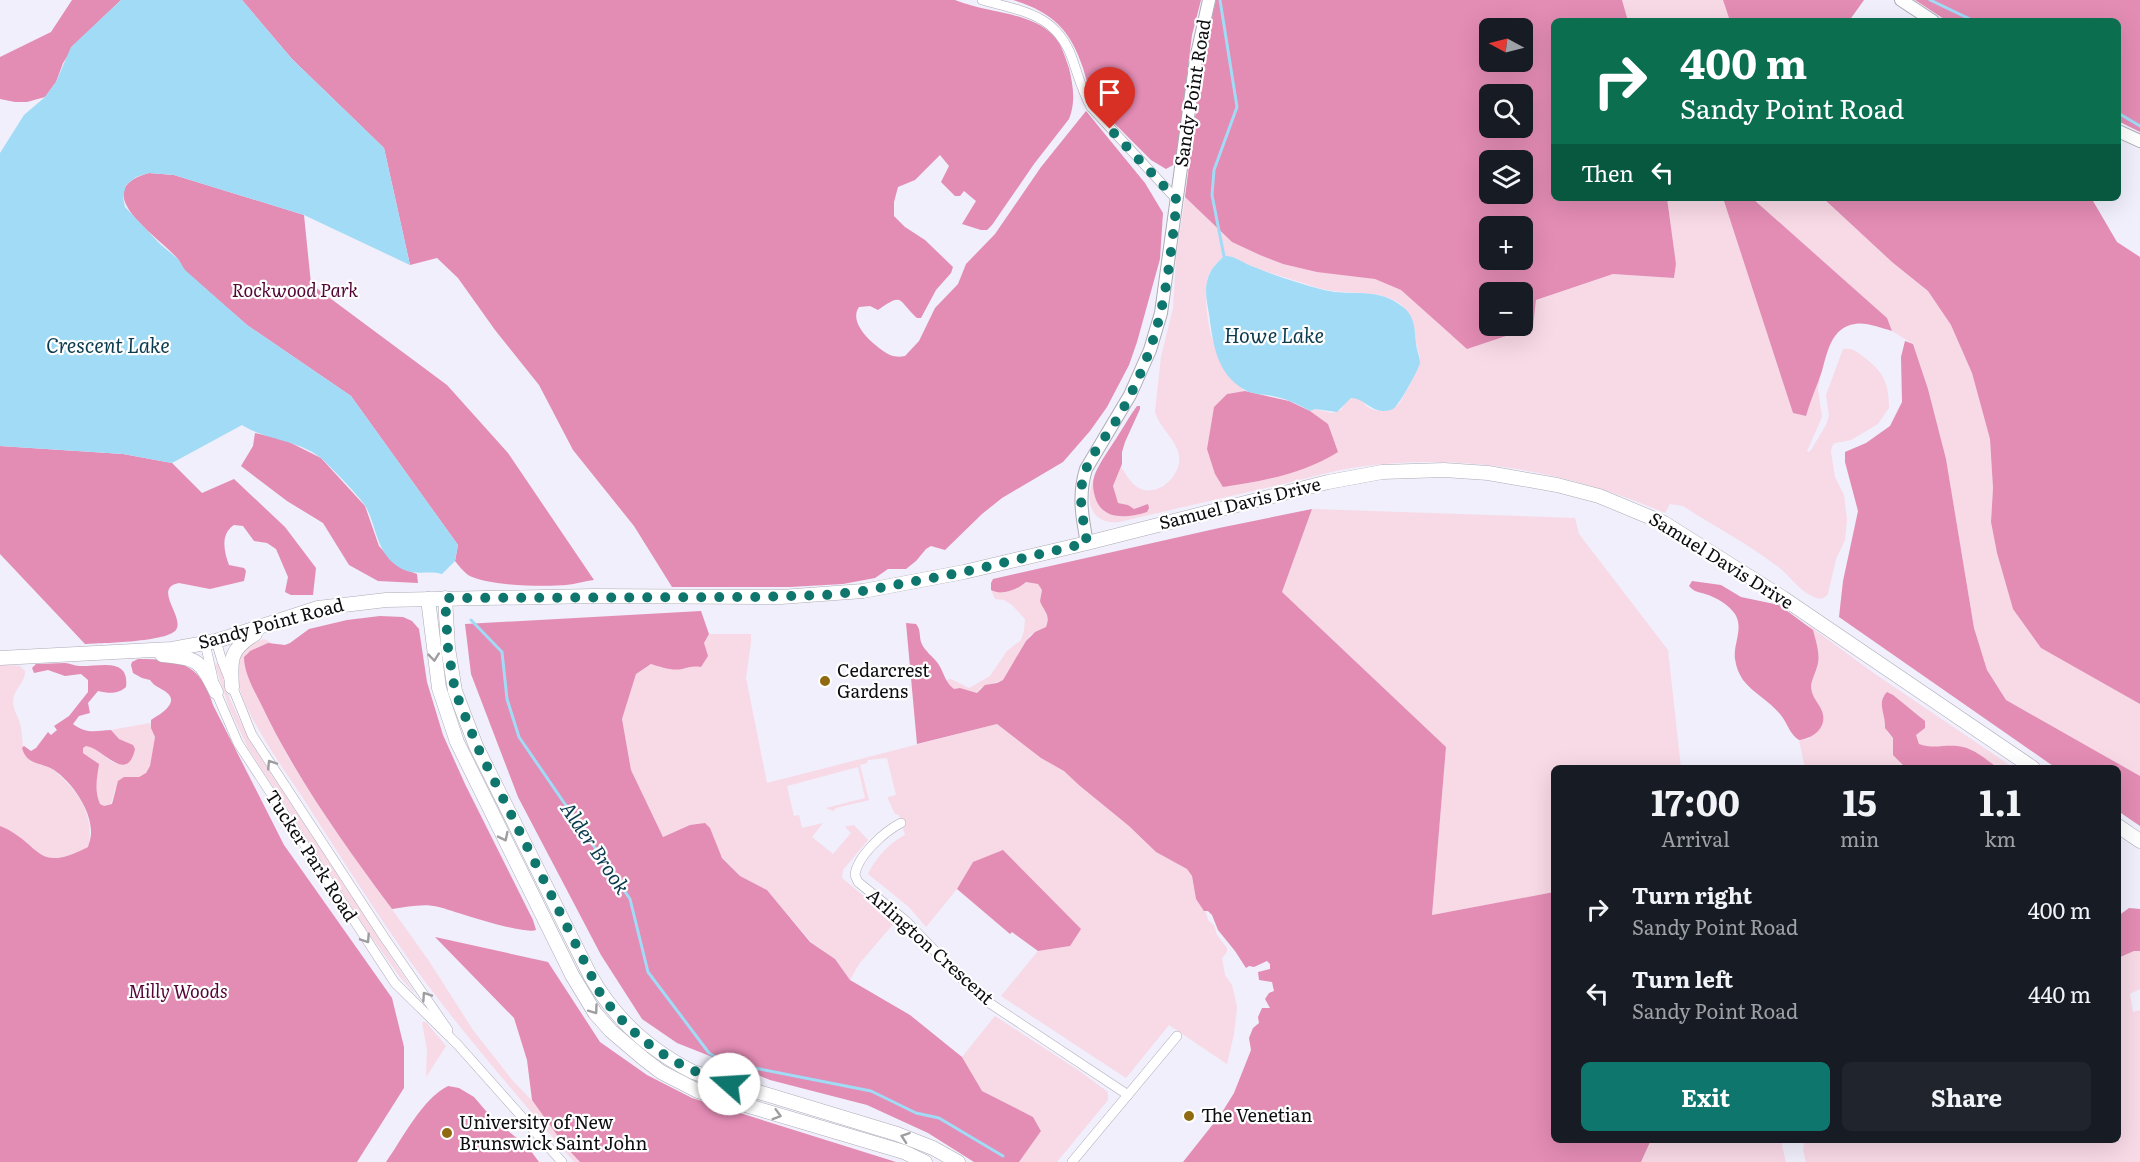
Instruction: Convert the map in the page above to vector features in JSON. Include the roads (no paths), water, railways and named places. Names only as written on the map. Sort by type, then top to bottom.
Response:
[{"type":"main road","name":"Samuel Davis Drive","points":[[1087,543],[1300,488],[1382,472],[1444,470],[1488,473],[1557,485],[1624,505],[1664,522],[1783,598],[2029,765]]},
{"type":"main road","name":"Sandy Point Road","points":[[0,658],[172,648],[211,642],[318,608],[386,600],[826,595],[863,591],[964,572],[1087,543]]},
{"type":"main road","points":[[428,598],[438,688],[457,742],[572,975],[603,1022],[644,1059],[698,1091],[904,1152],[925,1162]]},
{"type":"main road","points":[[445,598],[451,670],[464,716],[590,975],[610,1007],[640,1037],[674,1062],[693,1071],[897,1134],[958,1162]]},
{"type":"main road","points":[[232,687],[231,663],[235,650],[246,639],[280,620]]},
{"type":"main road","points":[[133,651],[183,657],[199,663],[206,670],[216,692]]},
{"type":"main road","points":[[2121,828],[2140,841]]},
{"type":"street","points":[[982,0],[1039,16],[1053,28],[1067,46],[1083,92],[1091,107],[1177,200]]},
{"type":"street","name":"Sandy Point Road","points":[[1087,543],[1081,510],[1082,482],[1086,469],[1130,395],[1150,350],[1165,292],[1196,58],[1209,0]]},
{"type":"street","points":[[1901,0],[1928,18]]},
{"type":"street","points":[[2121,132],[2140,141]]},
{"type":"street","name":"Tucker Park Road","points":[[211,642],[246,722],[263,753],[458,1045]]},
{"type":"street","name":"Tucker Park Road","points":[[211,642],[216,692],[229,724],[250,763],[384,967],[396,983],[458,1045],[562,1162]]},
{"type":"street","name":"Arlington Crescent","points":[[901,823],[885,832],[858,865],[855,875],[858,882],[906,921],[963,980],[991,1004],[1128,1095]]},
{"type":"street","points":[[1071,1162],[1177,1036]]},
{"type":"water","name":"Crescent Lake","points":[[121,0],[242,0],[292,59],[384,148],[410,265],[304,215],[174,175],[149,173],[136,177],[126,185],[123,197],[125,207],[160,244],[178,259],[185,270],[247,325],[351,396],[458,545],[455,561],[442,574],[407,571],[393,563],[382,549],[366,507],[322,459],[303,448],[242,425],[172,463],[123,454],[0,446],[0,153],[24,115],[45,97],[56,82],[71,47]]},
{"type":"water","name":"Howe Lake","points":[[1224,256],[1306,285],[1335,292],[1384,296],[1403,307],[1413,321],[1420,363],[1396,407],[1380,411],[1351,398],[1337,412],[1315,409],[1310,411],[1281,398],[1249,392],[1235,383],[1222,367],[1218,357],[1212,336],[1206,296],[1209,274]]},
{"type":"waterway","points":[[1220,0],[1237,107],[1214,170],[1212,195],[1224,256]]},
{"type":"waterway","points":[[1930,0],[1968,18]]},
{"type":"waterway","points":[[2121,115],[2140,126]]},
{"type":"waterway","name":"Alder Brook","points":[[471,620],[502,652],[507,699],[519,737],[630,899],[648,972],[709,1053],[724,1062],[871,1091],[916,1113],[939,1118],[1003,1156]]},
{"type":"place","name":"Cedarcrest Gardens","points":[[825,681]]},
{"type":"place","name":"The Venetian","points":[[1189,1116]]},
{"type":"place","name":"University of New Brunswick Saint John","points":[[447,1133]]},
{"type":"park label","name":"Rockwood Park","points":[[295,291]]},
{"type":"park label","name":"Milly Woods","points":[[178,992]]}]
